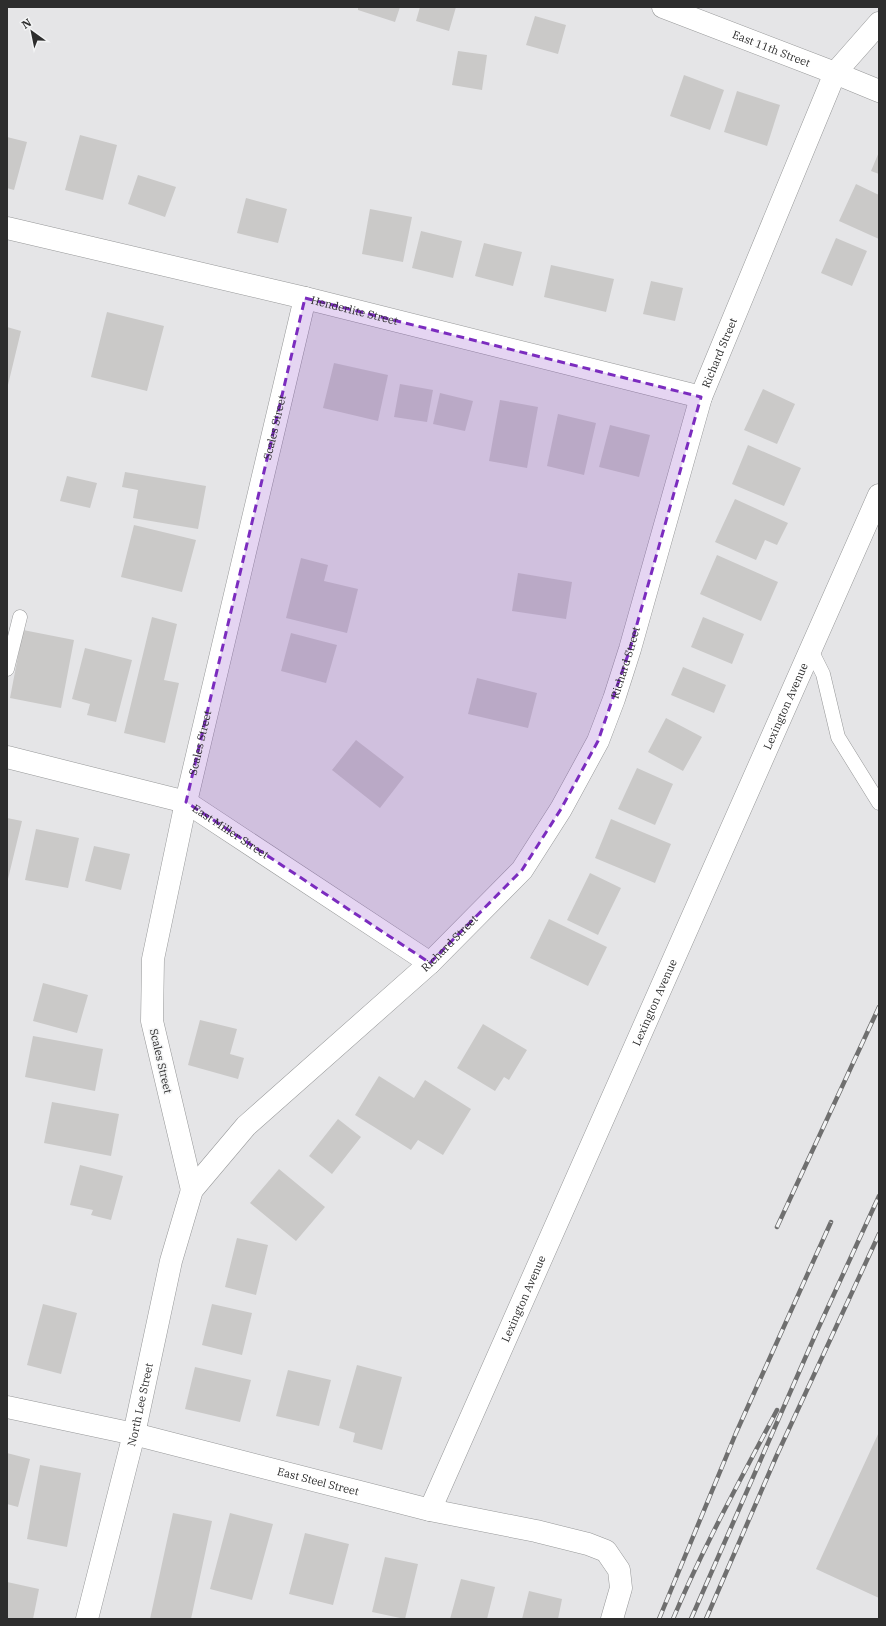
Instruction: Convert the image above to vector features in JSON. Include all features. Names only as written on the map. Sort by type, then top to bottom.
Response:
[{"type":"street","name":"East 11th Street","points":[[663,7],[879,91]]},
{"type":"street","name":"Richard Street","points":[[192,1190],[246,1126],[430,963],[522,870],[561,809],[598,741],[614,699],[630,648],[701,397],[835,73],[879,23]]},
{"type":"street","name":"Henderlite Street","points":[[7,228],[305,298],[701,397]]},
{"type":"street","name":"Scales Street","points":[[192,1190],[152,1021],[153,959],[186,802],[305,298]]},
{"type":"street","name":"Lexington Avenue","points":[[430,1510],[879,495]]},
{"type":"street","name":"East Miller Street","points":[[7,758],[186,802],[430,963]]},
{"type":"street","name":"North Lee Street","points":[[87,1619],[134,1434],[171,1261],[192,1190]]},
{"type":"street","name":"East Steel Street","points":[[7,1407],[134,1434],[430,1510],[536,1531],[588,1544],[606,1551],[619,1570],[622,1588],[612,1619]]},
{"type":"lane","points":[[7,669],[20,617]]},
{"type":"lane","points":[[811,650],[823,674],[838,737],[879,803]]},
{"type":"highlighted area","points":[[305,298],[701,397],[630,649],[598,741],[561,809],[522,870],[430,963],[186,802]]},
{"type":"building","points":[[358,7],[400,7],[395,22],[358,10]]},
{"type":"building","points":[[420,7],[456,7],[449,31],[416,21]]},
{"type":"building","points":[[535,16],[566,25],[558,54],[526,45]]},
{"type":"building","points":[[458,51],[487,55],[482,90],[452,85]]},
{"type":"building","points":[[684,75],[724,90],[710,130],[670,116]]},
{"type":"building","points":[[737,91],[780,105],[767,146],[724,132]]},
{"type":"building","points":[[80,135],[117,145],[103,200],[65,190]]},
{"type":"building","points":[[7,137],[27,142],[14,190],[7,188]]},
{"type":"building","points":[[879,152],[879,174],[871,171]]},
{"type":"building","points":[[138,175],[176,187],[165,217],[128,204]]},
{"type":"building","points":[[856,184],[879,195],[879,239],[839,221]]},
{"type":"building","points":[[246,198],[287,209],[278,243],[237,233]]},
{"type":"building","points":[[370,209],[412,217],[403,262],[362,254]]},
{"type":"building","points":[[421,231],[462,241],[453,278],[412,268]]},
{"type":"building","points":[[836,238],[867,251],[852,286],[821,273]]},
{"type":"building","points":[[484,243],[522,252],[513,286],[475,276]]},
{"type":"building","points":[[551,265],[614,279],[606,312],[544,297]]},
{"type":"building","points":[[651,281],[683,288],[675,321],[643,314]]},
{"type":"building","points":[[107,312],[164,326],[147,391],[91,377]]},
{"type":"building","points":[[7,327],[21,331],[8,385],[7,385]]},
{"type":"building","points":[[334,363],[388,375],[378,421],[323,408]]},
{"type":"building","points":[[400,384],[433,390],[427,422],[394,417]]},
{"type":"building","points":[[763,389],[795,404],[777,444],[744,430]]},
{"type":"building","points":[[440,393],[473,401],[465,431],[433,424]]},
{"type":"building","points":[[500,400],[538,407],[527,468],[489,461]]},
{"type":"building","points":[[558,414],[596,423],[584,475],[547,466]]},
{"type":"building","points":[[610,425],[650,435],[639,477],[599,467]]},
{"type":"building","points":[[748,445],[801,468],[784,506],[732,484]]},
{"type":"building","points":[[125,472],[206,486],[198,529],[133,518],[138,490],[122,487]]},
{"type":"building","points":[[67,476],[97,483],[90,508],[60,501]]},
{"type":"building","points":[[735,499],[788,523],[777,545],[765,540],[756,560],[715,542]]},
{"type":"building","points":[[134,525],[196,540],[182,592],[121,577]]},
{"type":"building","points":[[717,555],[778,582],[761,621],[700,594]]},
{"type":"building","points":[[301,558],[328,565],[324,581],[358,589],[347,633],[286,618]]},
{"type":"building","points":[[518,573],[572,582],[566,619],[512,611]]},
{"type":"building","points":[[152,617],[177,624],[164,680],[179,683],[165,743],[124,733]]},
{"type":"building","points":[[703,617],[744,634],[732,664],[691,647]]},
{"type":"building","points":[[23,630],[74,640],[61,708],[10,698]]},
{"type":"building","points":[[291,633],[337,645],[326,683],[281,671]]},
{"type":"building","points":[[85,648],[132,660],[116,722],[87,715],[90,704],[72,699]]},
{"type":"building","points":[[683,667],[726,685],[714,713],[671,695]]},
{"type":"building","points":[[477,678],[537,693],[528,728],[468,714]]},
{"type":"building","points":[[666,718],[702,737],[683,771],[648,752]]},
{"type":"building","points":[[356,740],[404,777],[380,808],[332,770]]},
{"type":"building","points":[[637,768],[673,784],[655,825],[618,809]]},
{"type":"building","points":[[7,818],[22,821],[8,879],[7,879]]},
{"type":"building","points":[[611,819],[671,844],[655,883],[595,858]]},
{"type":"building","points":[[36,829],[79,838],[68,888],[25,880]]},
{"type":"building","points":[[94,846],[130,854],[121,890],[85,881]]},
{"type":"building","points":[[590,873],[621,888],[598,935],[567,920]]},
{"type":"building","points":[[549,919],[607,947],[588,986],[530,958]]},
{"type":"building","points":[[43,983],[88,995],[77,1033],[33,1021]]},
{"type":"building","points":[[200,1020],[237,1029],[230,1054],[244,1058],[238,1079],[188,1065]]},
{"type":"building","points":[[483,1024],[527,1050],[509,1080],[504,1077],[495,1091],[457,1068]]},
{"type":"building","points":[[33,1036],[103,1049],[95,1091],[25,1077]]},
{"type":"building","points":[[379,1076],[414,1098],[425,1080],[471,1109],[443,1155],[418,1140],[411,1150],[355,1115]]},
{"type":"building","points":[[52,1102],[119,1114],[111,1156],[44,1143]]},
{"type":"building","points":[[338,1119],[361,1137],[332,1174],[309,1156]]},
{"type":"building","points":[[80,1165],[123,1176],[111,1220],[91,1215],[93,1210],[70,1205]]},
{"type":"building","points":[[279,1169],[325,1207],[296,1241],[250,1203]]},
{"type":"building","points":[[237,1238],[268,1245],[256,1295],[225,1287]]},
{"type":"building","points":[[43,1304],[77,1313],[61,1374],[27,1365]]},
{"type":"building","points":[[212,1304],[252,1313],[242,1355],[202,1345]]},
{"type":"building","points":[[357,1365],[402,1377],[382,1450],[353,1442],[355,1433],[339,1428]]},
{"type":"building","points":[[195,1367],[251,1380],[240,1422],[185,1409]]},
{"type":"building","points":[[288,1370],[331,1380],[319,1426],[276,1416]]},
{"type":"building","points":[[879,1432],[879,1598],[816,1569]]},
{"type":"building","points":[[7,1453],[30,1459],[18,1507],[7,1504]]},
{"type":"building","points":[[40,1465],[81,1473],[67,1547],[27,1539]]},
{"type":"building","points":[[173,1513],[212,1521],[191,1619],[150,1619]]},
{"type":"building","points":[[230,1513],[273,1524],[252,1600],[210,1589]]},
{"type":"building","points":[[305,1533],[349,1544],[333,1605],[289,1594]]},
{"type":"building","points":[[385,1557],[418,1564],[405,1619],[372,1612]]},
{"type":"building","points":[[461,1579],[495,1587],[487,1619],[450,1619]]},
{"type":"building","points":[[7,1582],[39,1589],[33,1619],[7,1619]]},
{"type":"building","points":[[529,1591],[562,1599],[558,1619],[522,1619]]},
{"type":"railway","points":[[777,1227],[879,1007]]},
{"type":"railway","points":[[691,1619],[817,1331],[879,1196]]},
{"type":"railway","points":[[659,1619],[736,1433],[831,1222]]},
{"type":"railway","points":[[706,1619],[776,1457],[879,1234]]},
{"type":"railway","points":[[673,1619],[710,1539],[777,1410]]}]
